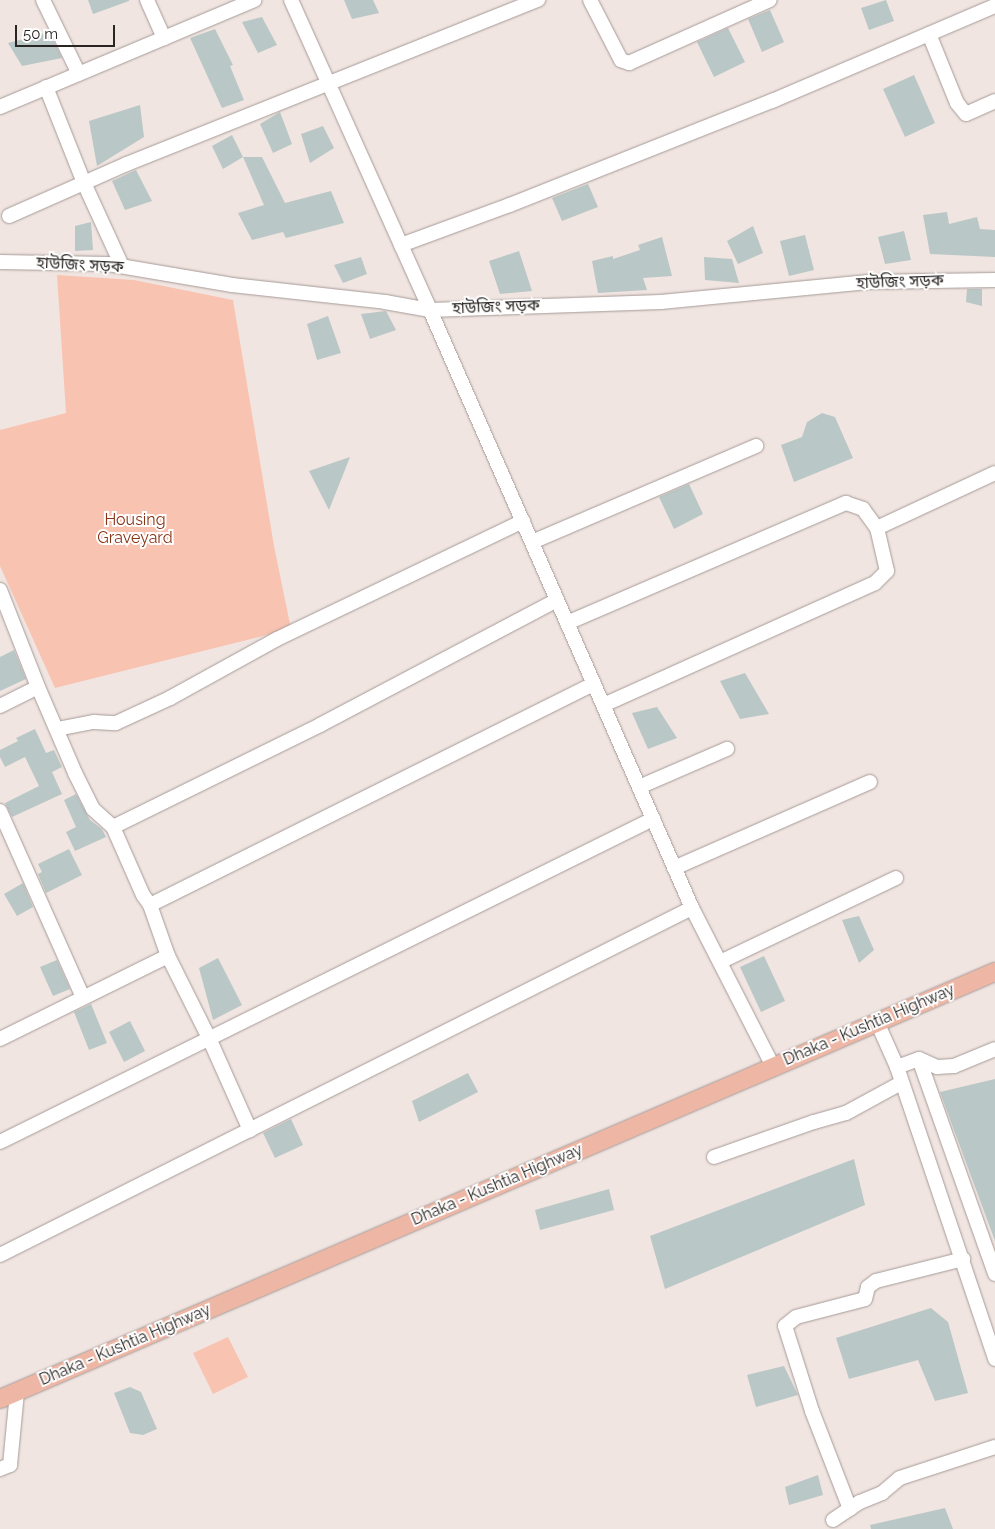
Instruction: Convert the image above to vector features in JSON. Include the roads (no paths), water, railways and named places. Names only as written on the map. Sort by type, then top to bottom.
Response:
[{"type":"main road","name":"Dhaka - Kushtia Highway","points":[[0,1400],[995,972]]},
{"type":"street","points":[[43,0],[79,74]]},
{"type":"street","points":[[146,0],[164,38]]},
{"type":"street","points":[[0,106],[254,0]]},
{"type":"street","points":[[291,0],[430,310],[692,908],[773,1066]]},
{"type":"street","points":[[9,216],[328,82],[474,28],[538,0]]},
{"type":"street","points":[[590,0],[621,60],[630,63],[770,0]]},
{"type":"street","points":[[401,245],[510,205],[772,102],[995,6]]},
{"type":"street","points":[[929,34],[956,103],[966,114],[995,101]]},
{"type":"street","points":[[46,87],[84,183],[122,266]]},
{"type":"street","name":"হাউজিং সড়ক","points":[[0,262],[108,264],[232,286],[385,302],[430,310],[661,302],[868,282],[995,280]]},
{"type":"street","points":[[532,542],[756,446]]},
{"type":"street","points":[[877,528],[995,473]]},
{"type":"street","points":[[567,623],[846,503],[863,509],[877,528],[888,571],[876,583],[603,704]]},
{"type":"street","points":[[57,729],[94,722],[116,723],[170,698],[277,639],[523,521]]},
{"type":"street","points":[[2,600],[38,687],[93,809],[113,827],[143,895],[150,905],[168,956],[209,1038],[250,1130]]},
{"type":"street","points":[[113,827],[320,725],[557,600]]},
{"type":"street","points":[[150,905],[594,684]]},
{"type":"street","points":[[0,706],[38,687]]},
{"type":"street","points":[[639,787],[727,749]]},
{"type":"street","points":[[674,868],[870,782]]},
{"type":"street","points":[[0,812],[83,997]]},
{"type":"street","points":[[0,1142],[653,819]]},
{"type":"street","points":[[720,962],[896,878]]},
{"type":"street","points":[[0,1255],[692,908]]},
{"type":"street","points":[[0,1039],[168,956]]},
{"type":"street","points":[[877,1022],[898,1067],[901,1083],[962,1259],[991,1331],[995,1359]]},
{"type":"street","points":[[898,1067],[919,1059],[937,1067],[954,1066],[995,1049]]},
{"type":"street","points":[[919,1059],[995,1274]]},
{"type":"street","points":[[714,1157],[846,1112],[901,1083]]},
{"type":"street","points":[[850,1509],[812,1411],[785,1326],[796,1317],[865,1298],[868,1287],[876,1281],[962,1259]]},
{"type":"street","points":[[0,1469],[10,1465],[17,1392]]},
{"type":"street","points":[[833,1520],[882,1493],[900,1478],[995,1447]]},
{"type":"park label","name":"Housing Graveyard","points":[[135,529]]}]
